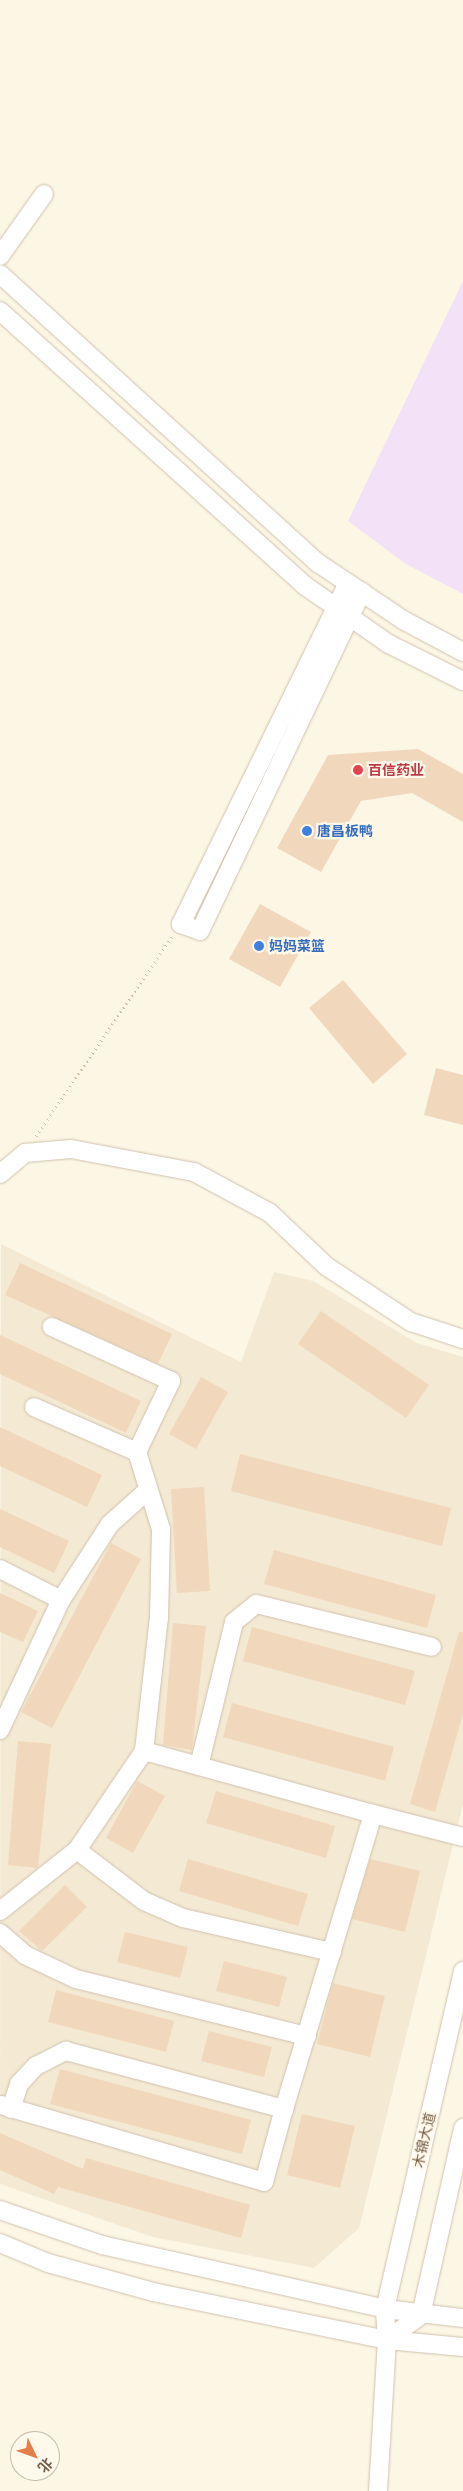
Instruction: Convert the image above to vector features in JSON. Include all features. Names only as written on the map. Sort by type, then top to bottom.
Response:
[{"type":"street","points":[[0,256],[44,194]]},
{"type":"street","points":[[0,274],[318,563],[355,588],[463,652]]},
{"type":"street","points":[[0,311],[304,585],[390,644],[463,681]]},
{"type":"street","points":[[180,924],[355,588]]},
{"type":"street","points":[[0,1174],[25,1153],[71,1149],[194,1172],[270,1213],[326,1266],[411,1322],[463,1339]]},
{"type":"street","points":[[0,1911],[77,1850],[144,1751],[159,1618],[161,1539],[138,1452],[171,1381],[52,1327]]},
{"type":"street","points":[[34,1407],[138,1452]]},
{"type":"street","points":[[0,1730],[61,1600],[110,1524],[148,1490]]},
{"type":"street","points":[[0,1569],[61,1600]]},
{"type":"street","points":[[199,1766],[234,1622],[256,1604],[432,1647]]},
{"type":"street","points":[[144,1751],[463,1837]]},
{"type":"street","points":[[284,2109],[66,2051],[36,2066],[19,2084],[6,2107],[264,2182],[284,2109],[374,1814]]},
{"type":"street","points":[[77,1850],[144,1901],[183,1918],[332,1952]]},
{"type":"street","points":[[0,1933],[25,1955],[76,1979],[307,2036]]},
{"type":"street","name":"木锦大道","points":[[378,2491],[387,2340],[385,2309],[463,1971]]},
{"type":"street","points":[[387,2340],[421,2315],[463,2128]]},
{"type":"street","points":[[0,2210],[102,2245],[385,2309],[421,2315],[463,2318]]},
{"type":"street","points":[[0,2244],[48,2263],[153,2292],[387,2340],[463,2347]]},
{"type":"path","points":[[25,1153],[180,924]]},
{"type":"shaded area","points":[[463,281],[463,594],[406,564],[348,521]]},
{"type":"shaded area","points":[[1,1244],[241,1362],[274,1272],[313,1281],[417,1343],[463,1357],[463,1804],[359,2228],[314,2268],[153,2237],[0,2184]]},
{"type":"building","points":[[418,749],[463,774],[463,822],[412,793],[361,801],[321,872],[277,848],[328,755]]},
{"type":"building","points":[[260,904],[311,932],[280,987],[229,959]]},
{"type":"building","points":[[343,980],[407,1054],[373,1084],[309,1008]]},
{"type":"building","points":[[436,1068],[463,1075],[463,1125],[424,1115]]},
{"type":"building","points":[[20,1263],[172,1334],[158,1364],[5,1295]]},
{"type":"building","points":[[321,1311],[429,1385],[406,1418],[298,1344]]},
{"type":"building","points":[[0,1335],[141,1401],[126,1433],[0,1374]]},
{"type":"building","points":[[201,1377],[228,1392],[196,1449],[169,1434]]},
{"type":"building","points":[[0,1427],[102,1475],[87,1507],[0,1466]]},
{"type":"building","points":[[240,1454],[451,1508],[442,1546],[231,1491]]},
{"type":"building","points":[[204,1487],[210,1591],[177,1593],[171,1489]]},
{"type":"building","points":[[0,1509],[69,1541],[54,1573],[0,1547]]},
{"type":"building","points":[[111,1543],[141,1559],[52,1728],[21,1712]]},
{"type":"building","points":[[274,1550],[436,1595],[427,1628],[264,1584]]},
{"type":"building","points":[[0,1593],[38,1611],[23,1642],[0,1632]]},
{"type":"building","points":[[173,1623],[206,1626],[192,1750],[163,1745]]},
{"type":"building","points":[[252,1627],[415,1671],[405,1705],[243,1661]]},
{"type":"building","points":[[459,1632],[463,1632],[463,1714],[435,1812],[410,1804]]},
{"type":"building","points":[[232,1703],[394,1747],[385,1781],[223,1737]]},
{"type":"building","points":[[18,1741],[51,1744],[38,1868],[8,1865]]},
{"type":"building","points":[[137,1781],[165,1796],[133,1853],[106,1838]]},
{"type":"building","points":[[216,1791],[335,1826],[326,1858],[206,1823]]},
{"type":"building","points":[[188,1859],[308,1894],[298,1926],[179,1891]]},
{"type":"building","points":[[370,1859],[420,1871],[405,1932],[352,1919]]},
{"type":"building","points":[[65,1885],[87,1907],[42,1951],[19,1931]]},
{"type":"building","points":[[125,1932],[188,1947],[180,1978],[117,1962]]},
{"type":"building","points":[[224,1961],[287,1977],[279,2007],[216,1991]]},
{"type":"building","points":[[333,1983],[385,1996],[370,2057],[317,2044]]},
{"type":"building","points":[[56,1990],[174,2021],[166,2052],[48,2022]]},
{"type":"building","points":[[209,2031],[272,2047],[264,2077],[201,2061]]},
{"type":"building","points":[[60,2069],[251,2120],[242,2154],[50,2104]]},
{"type":"building","points":[[302,2114],[355,2126],[340,2188],[287,2175]]},
{"type":"building","points":[[0,2133],[83,2169],[86,2158],[250,2205],[241,2238],[58,2187],[54,2194],[0,2170]]},
{"type":"place","name":"百信药业","points":[[358,770]]},
{"type":"place","name":"唐昌板鸭","points":[[307,831]]},
{"type":"place","name":"妈妈菜篮","points":[[259,946]]}]
